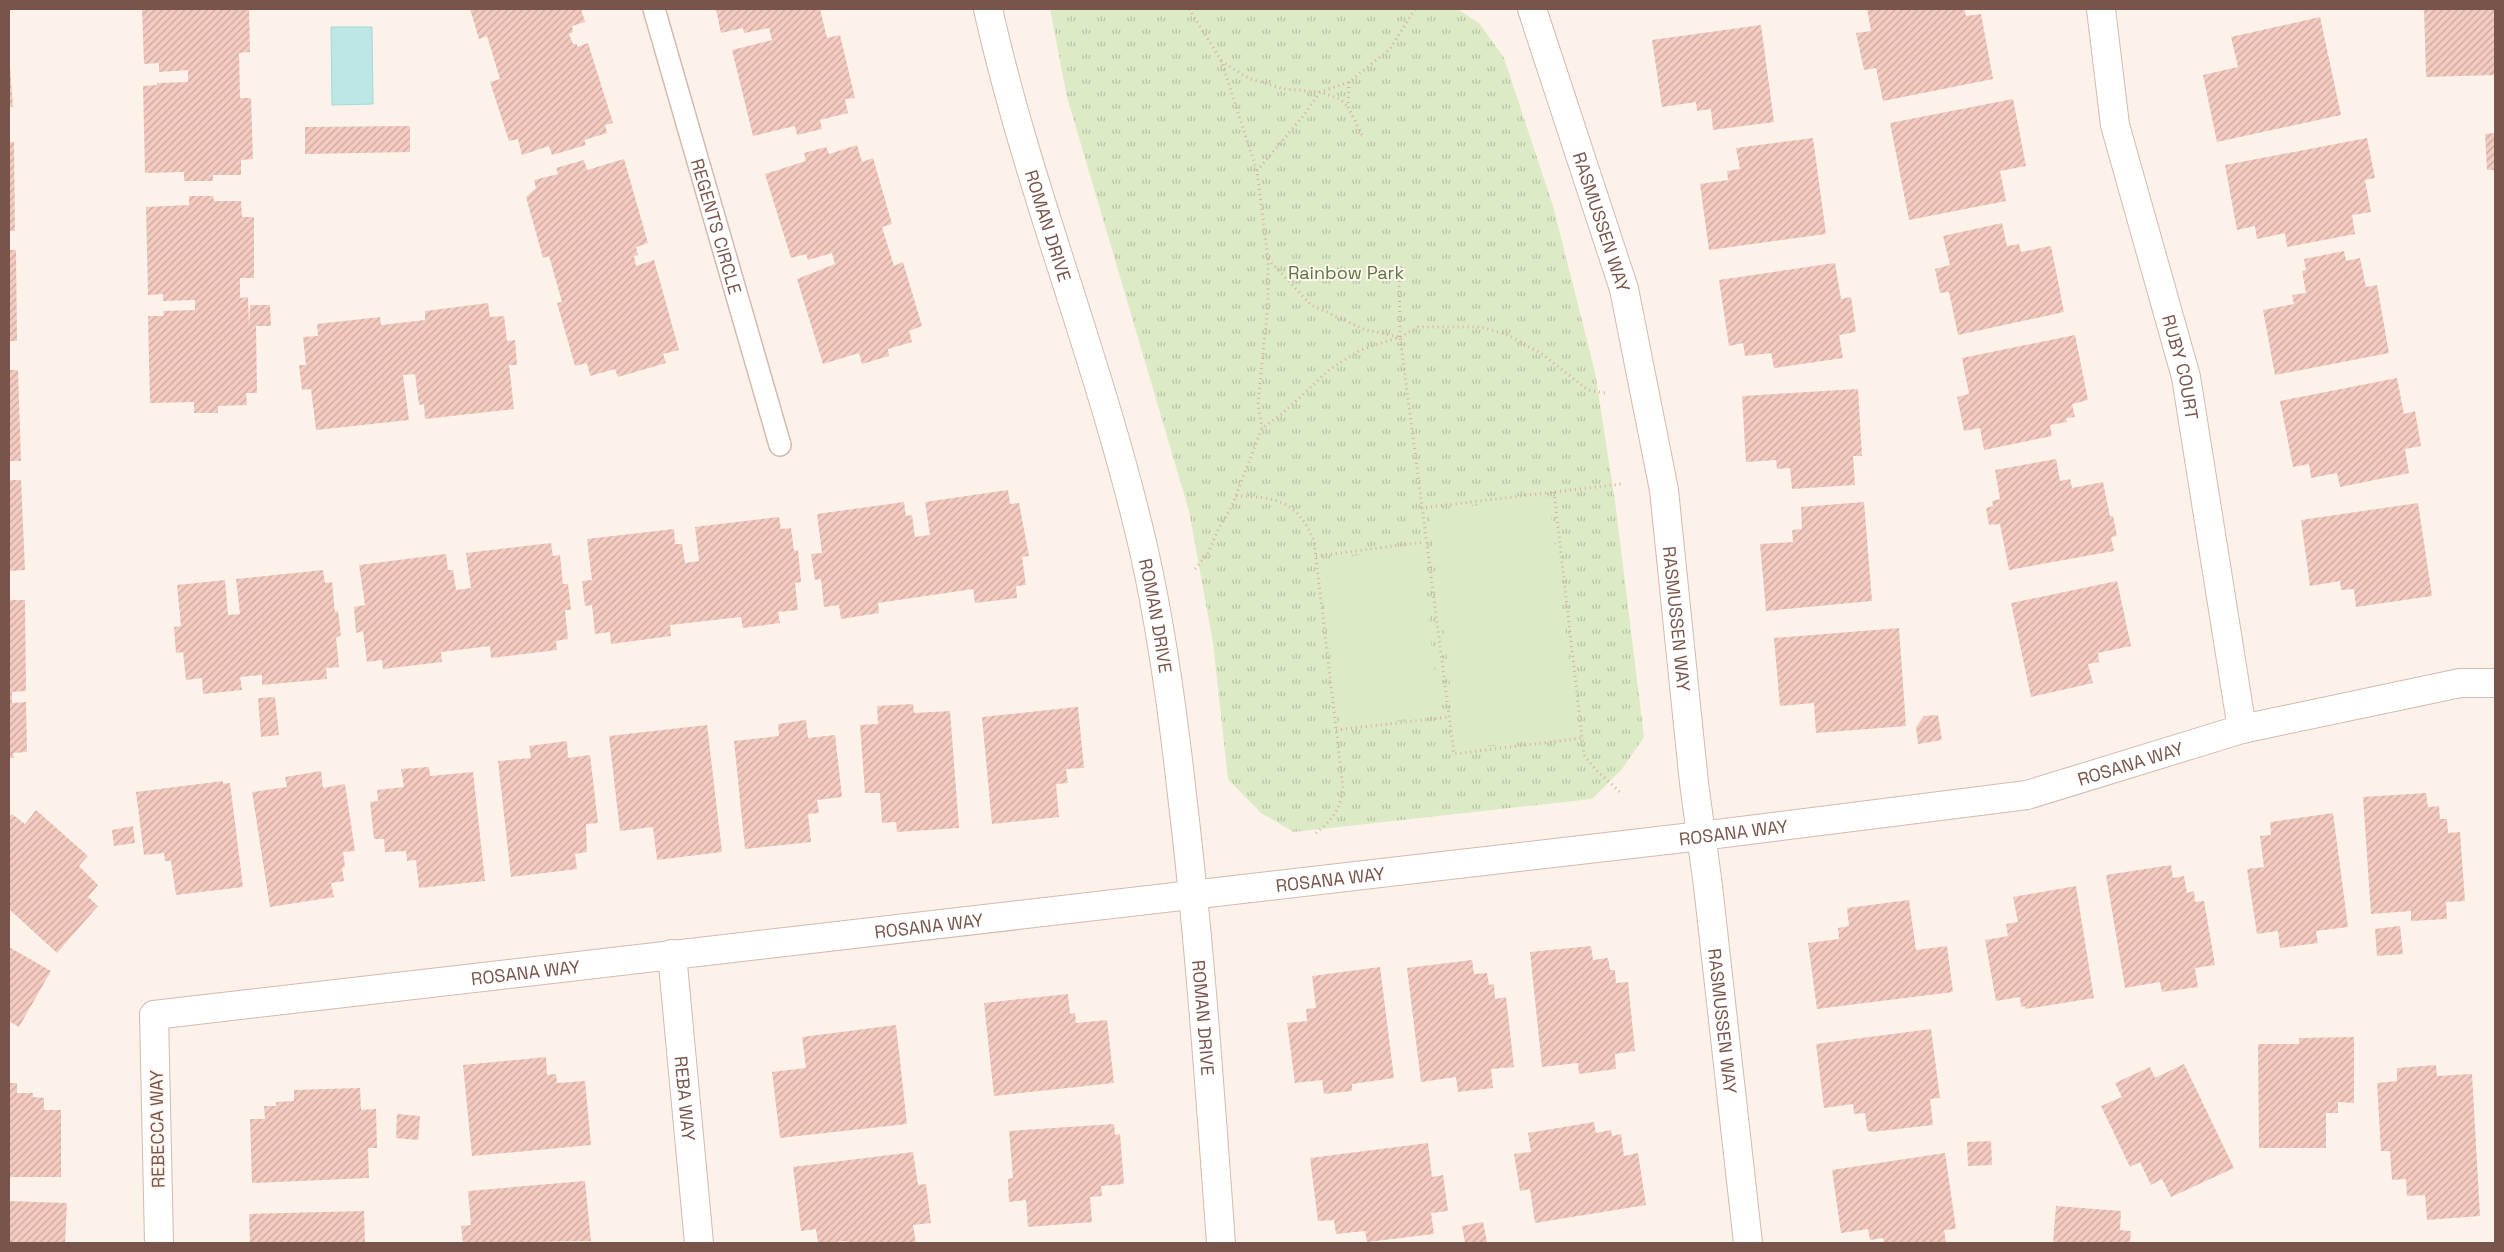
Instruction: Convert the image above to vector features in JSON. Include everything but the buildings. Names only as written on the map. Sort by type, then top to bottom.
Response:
[{"type":"street","name":"ROMAN DRIVE","points":[[988,9],[1006,87],[1097,378],[1144,551],[1172,706],[1194,896],[1221,1243]]},
{"type":"street","name":"RASMUSSEN WAY","points":[[1532,9],[1624,290],[1664,490],[1701,836],[1748,1243]]},
{"type":"street","name":"RUBY COURT","points":[[2101,9],[2115,125],[2186,377],[2242,729]]},
{"type":"street","name":"ROSANA WAY","points":[[154,1015],[672,954],[1194,896],[2027,795],[2242,729],[2460,684],[2495,683]]},
{"type":"street","name":"REBA WAY","points":[[672,954],[699,1243]]},
{"type":"street","name":"REBECCA WAY","points":[[154,1015],[159,1243]]},
{"type":"lane","name":"REGENTS CIRCLE","points":[[654,9],[780,445]]},
{"type":"path","points":[[1189,9],[1220,60],[1256,171],[1268,259],[1267,314],[1258,404],[1262,428],[1236,496],[1208,553],[1195,569]]},
{"type":"path","points":[[1256,171],[1304,115],[1320,92],[1349,82],[1390,48],[1415,9]]},
{"type":"path","points":[[1220,60],[1250,79],[1284,88],[1320,92],[1340,99],[1348,107],[1362,135]]},
{"type":"path","points":[[1348,107],[1349,82]]},
{"type":"path","points":[[1268,259],[1311,305],[1366,330],[1400,337]]},
{"type":"path","points":[[1399,271],[1400,337],[1425,542],[1454,754],[1582,738]]},
{"type":"path","points":[[1262,428],[1282,414],[1329,370],[1352,355],[1360,350],[1400,337],[1418,327],[1480,327],[1508,335],[1542,354],[1588,390],[1605,393]]},
{"type":"path","points":[[1421,508],[1621,484]]},
{"type":"path","points":[[1554,492],[1584,754],[1620,792]]},
{"type":"path","points":[[1236,496],[1257,496],[1276,500],[1296,510],[1307,525],[1314,541],[1343,788],[1341,805],[1331,820],[1314,835]]},
{"type":"path","points":[[1316,556],[1425,542]]},
{"type":"path","points":[[1336,730],[1449,716]]},
{"type":"green space","name":"Rainbow Park","points":[[1050,9],[1458,9],[1480,24],[1504,58],[1553,206],[1595,372],[1615,501],[1644,737],[1622,769],[1592,799],[1294,832],[1261,813],[1228,779],[1213,643],[1189,511],[1067,97]]},
{"type":"green space","points":[[1549,497],[1578,735],[1458,749],[1429,511]]},
{"type":"green space","points":[[1420,548],[1440,715],[1340,727],[1319,560]]},
{"type":"water","points":[[331,27],[372,27],[373,104],[332,105]]}]
